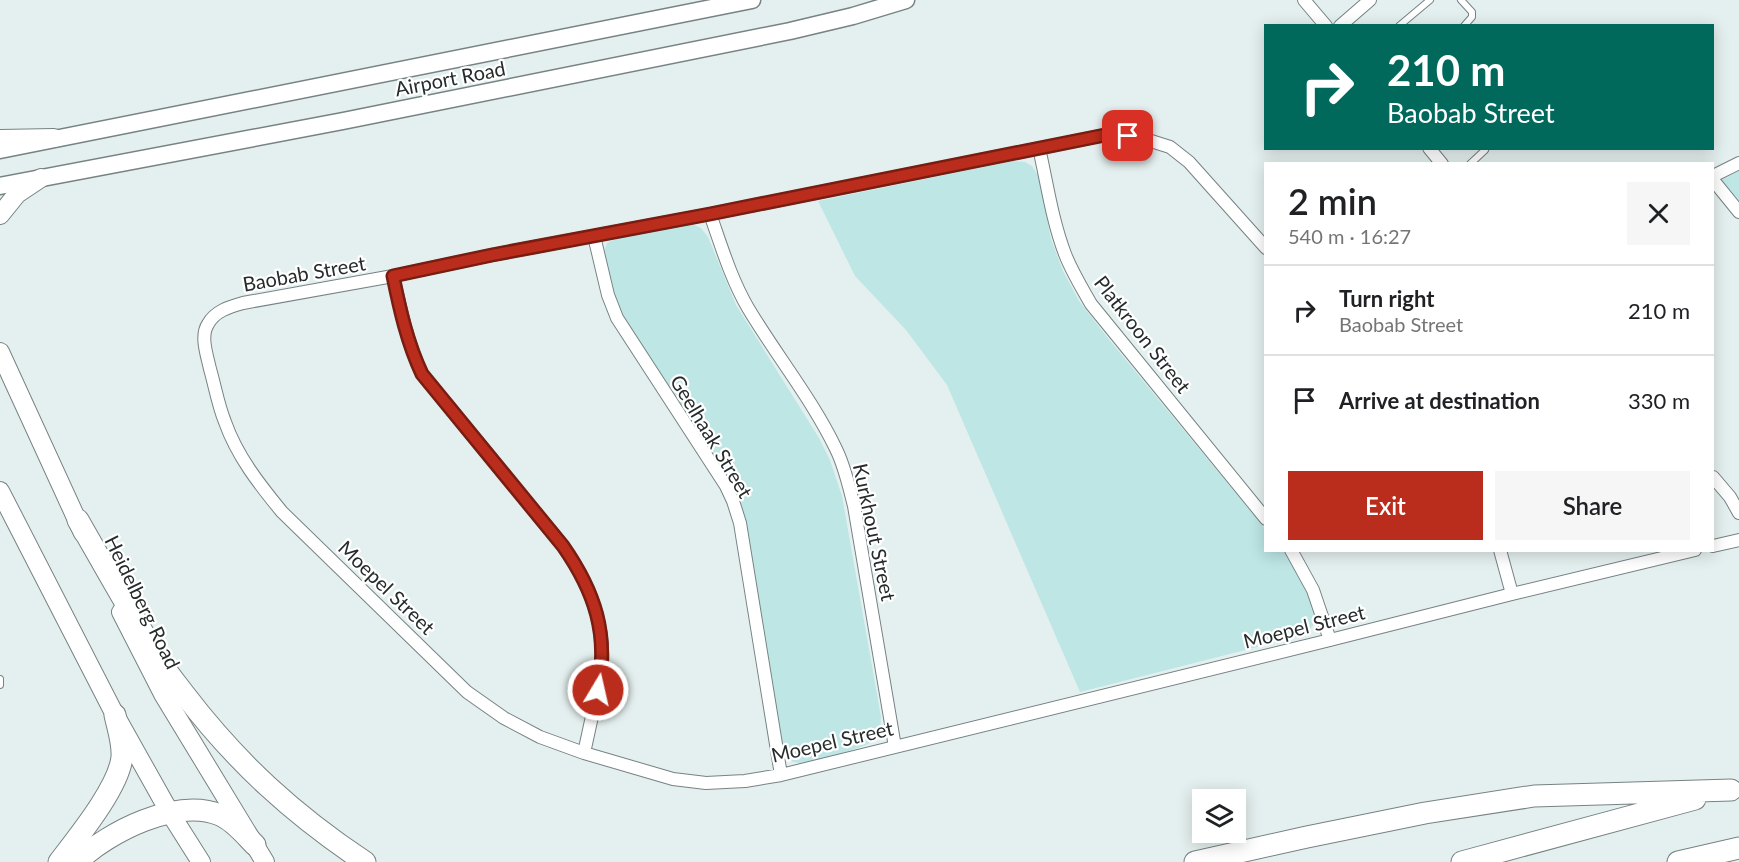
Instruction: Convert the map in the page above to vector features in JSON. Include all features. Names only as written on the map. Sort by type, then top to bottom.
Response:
[{"type":"highway","points":[[78,520],[162,663],[210,728],[291,808],[365,862]]},
{"type":"highway","points":[[59,862],[104,799],[118,772],[122,758],[122,745],[115,715]]},
{"type":"highway","points":[[1195,862],[1425,813],[1534,796],[1735,788]]},
{"type":"highway","points":[[1462,862],[1735,788]]},
{"type":"highway","points":[[77,862],[111,835],[135,824],[188,810],[220,815],[238,828],[260,854]]},
{"type":"highway","points":[[1234,862],[1425,813]]},
{"type":"highway","points":[[1678,862],[1739,849]]},
{"type":"highway","points":[[1722,862],[1739,849]]},
{"type":"main road","name":"Airport Road","points":[[0,150],[752,0]]},
{"type":"main road","name":"Airport Road","points":[[0,186],[343,121],[790,31],[906,0]]},
{"type":"main road","points":[[0,139],[54,138]]},
{"type":"main road","points":[[0,214],[17,194],[41,178]]},
{"type":"main road","name":"Heidelberg Road","points":[[0,352],[133,637],[164,694],[260,854]]},
{"type":"main road","points":[[0,491],[115,715],[170,813],[201,862]]},
{"type":"street","points":[[1304,0],[1324,24]]},
{"type":"street","points":[[1342,24],[1370,0]]},
{"type":"street","name":"Baobab Street","points":[[226,308],[1105,135],[1136,137],[1170,147],[1189,162],[1264,246]]},
{"type":"street","name":"Platkroon Street","points":[[1039,148],[1065,253],[1091,304],[1264,517]]},
{"type":"street","points":[[1431,150],[1440,162]]},
{"type":"street","points":[[1714,177],[1739,163]]},
{"type":"street","points":[[1714,179],[1739,212]]},
{"type":"street","name":"Kurkhout Street","points":[[710,214],[735,281],[747,306],[824,428],[837,451],[846,476],[854,506],[895,747]]},
{"type":"street","name":"Geelhaak Street","points":[[594,236],[608,295],[617,318],[726,486],[733,501],[740,523],[781,775]]},
{"type":"street","points":[[393,276],[405,330],[422,374],[563,546],[578,567],[590,592],[598,621],[602,668],[584,753]]},
{"type":"street","name":"Moepel Street","points":[[226,308],[215,315],[207,325],[204,337],[224,422],[256,480],[282,512],[467,692],[504,718],[540,736],[584,753],[673,779],[706,783],[745,781],[781,775],[1687,552]]},
{"type":"street","points":[[1714,478],[1730,497],[1739,513]]},
{"type":"street","points":[[1714,546],[1739,540]]},
{"type":"street","points":[[1292,552],[1313,590],[1330,640]]},
{"type":"street","points":[[1501,552],[1512,594]]},
{"type":"lane","points":[[1401,24],[1430,0]]},
{"type":"lane","points":[[1461,0],[1472,12],[1472,17],[1466,24]]},
{"type":"lane","points":[[1472,162],[1484,150]]},
{"type":"lane","points":[[0,679],[0,685]]},
{"type":"shaded area","points":[[1013,161],[1025,162],[1032,166],[1039,177],[1051,239],[1063,271],[1079,301],[1264,528],[1264,552],[1284,552],[1287,555],[1304,585],[1314,610],[1314,623],[1309,631],[1301,636],[1080,692],[947,385],[906,330],[855,276],[818,201]]},
{"type":"shaded area","points":[[1739,171],[1739,216],[1716,183]]},
{"type":"shaded area","points":[[692,224],[701,228],[708,237],[736,305],[819,438],[830,460],[842,496],[881,717],[880,728],[878,737],[871,742],[852,750],[815,760],[799,763],[782,756],[745,520],[628,330],[606,270],[604,252],[607,243],[637,233]]},
{"type":"route","points":[[598,690],[602,668],[598,621],[590,592],[578,567],[422,374],[405,330],[393,276],[1105,135],[1128,136]]}]
